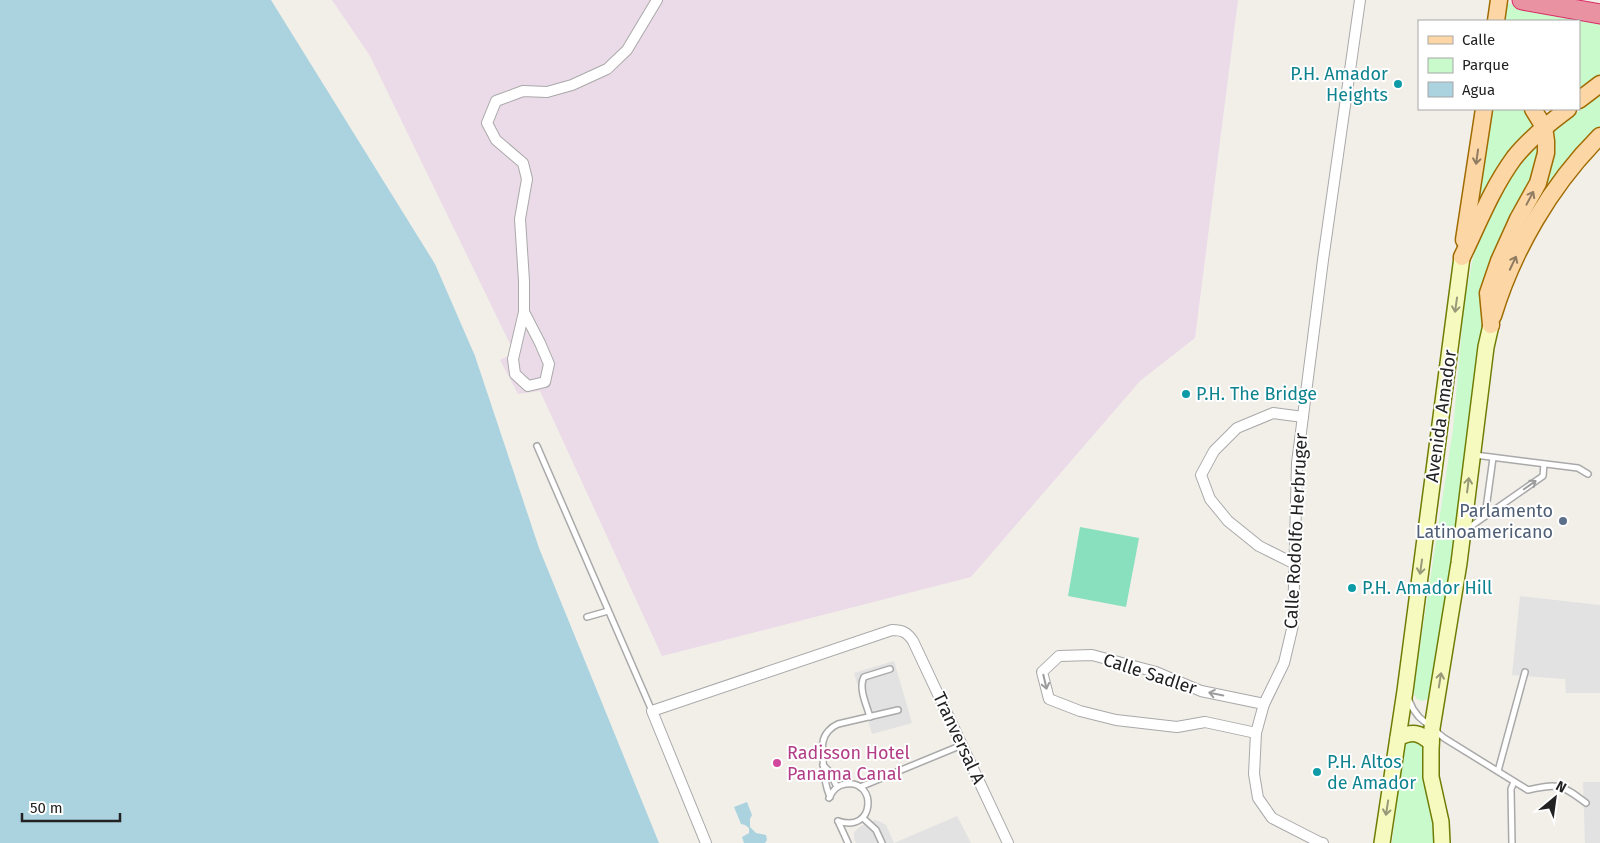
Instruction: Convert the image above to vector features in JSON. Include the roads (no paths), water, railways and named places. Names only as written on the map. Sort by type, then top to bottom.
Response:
[{"type":"highway","points":[[1522,0],[1600,14]]},
{"type":"main road","points":[[1580,99],[1600,84]]},
{"type":"main road","name":"Avenida Amador","points":[[1382,843],[1405,691],[1462,257],[1484,110]]},
{"type":"main road","points":[[1491,325],[1488,293],[1518,219],[1538,183],[1546,153],[1544,127],[1534,110]]},
{"type":"main road","points":[[1462,257],[1493,191],[1514,158],[1544,127],[1567,110]]},
{"type":"main road","points":[[1491,325],[1501,290],[1522,244],[1556,190],[1580,158],[1600,136]]},
{"type":"main road","name":"Avenida Amador","points":[[1442,843],[1431,777],[1432,736],[1462,533],[1486,347],[1491,325]]},
{"type":"main road","points":[[1398,738],[1407,733],[1414,733],[1425,737],[1432,736]]},
{"type":"street","points":[[524,312],[549,364],[544,382],[528,386],[515,374],[513,359],[524,312],[520,219],[527,179],[522,163],[496,140],[487,123],[496,101],[524,91],[547,92],[572,85],[607,69],[628,50],[657,0]]},
{"type":"street","name":"Calle Rodolfo Herbruger","points":[[1323,843],[1272,818],[1258,798],[1254,774],[1256,733],[1264,704],[1284,663],[1294,625],[1297,463],[1323,260],[1360,0]]},
{"type":"street","points":[[1295,564],[1259,546],[1228,522],[1210,499],[1201,475],[1214,452],[1237,428],[1273,413],[1303,417]]},
{"type":"street","name":"Tranversal A","points":[[652,711],[892,630],[900,630],[908,634],[913,641],[1008,843]]},
{"type":"street","name":"Calle Sadler","points":[[1256,733],[1205,722],[1176,727],[1116,720],[1080,711],[1049,699],[1042,672],[1059,656],[1092,655],[1156,672],[1201,692],[1264,704]]},
{"type":"street","points":[[652,711],[706,843]]},
{"type":"lane","points":[[536,446],[652,711]]},
{"type":"lane","points":[[1472,455],[1578,468],[1588,474]]},
{"type":"lane","points":[[1485,516],[1493,458]]},
{"type":"lane","points":[[1462,533],[1543,476],[1544,464]]},
{"type":"lane","points":[[587,617],[608,611]]},
{"type":"lane","points":[[870,717],[862,680],[864,677],[890,669]]},
{"type":"lane","points":[[1498,771],[1525,672]]},
{"type":"lane","points":[[1405,691],[1413,709],[1432,736],[1444,738],[1528,790],[1549,785],[1557,786],[1571,792],[1586,803]]},
{"type":"lane","points":[[848,843],[838,820],[851,823],[863,818],[869,802],[860,787],[850,783],[837,787],[829,798],[824,779],[822,741],[831,727],[838,724],[898,710]]},
{"type":"lane","points":[[860,787],[962,745]]},
{"type":"lane","points":[[823,765],[829,771],[837,787]]},
{"type":"lane","points":[[1512,843],[1511,789],[1514,782]]},
{"type":"lane","points":[[863,818],[876,830],[882,843]]},
{"type":"water","points":[[0,0],[271,0],[435,264],[475,356],[539,548],[659,843],[0,843]]},
{"type":"water","points":[[747,802],[752,815],[750,827],[756,833],[766,835],[767,840],[765,843],[744,843],[742,837],[749,833],[749,828],[741,824],[734,807]]},
{"type":"place","name":"P.H. Amador Heights","points":[[1398,84]]},
{"type":"place","name":"P.H. The Bridge","points":[[1186,394]]},
{"type":"place","name":"Parlamento Latinoamericano","points":[[1563,521]]},
{"type":"place","name":"P.H. Amador Hill","points":[[1352,588]]},
{"type":"place","name":"Radisson Hotel Panama Canal","points":[[777,763]]},
{"type":"place","name":"P.H. Altos de Amador","points":[[1317,772]]}]
